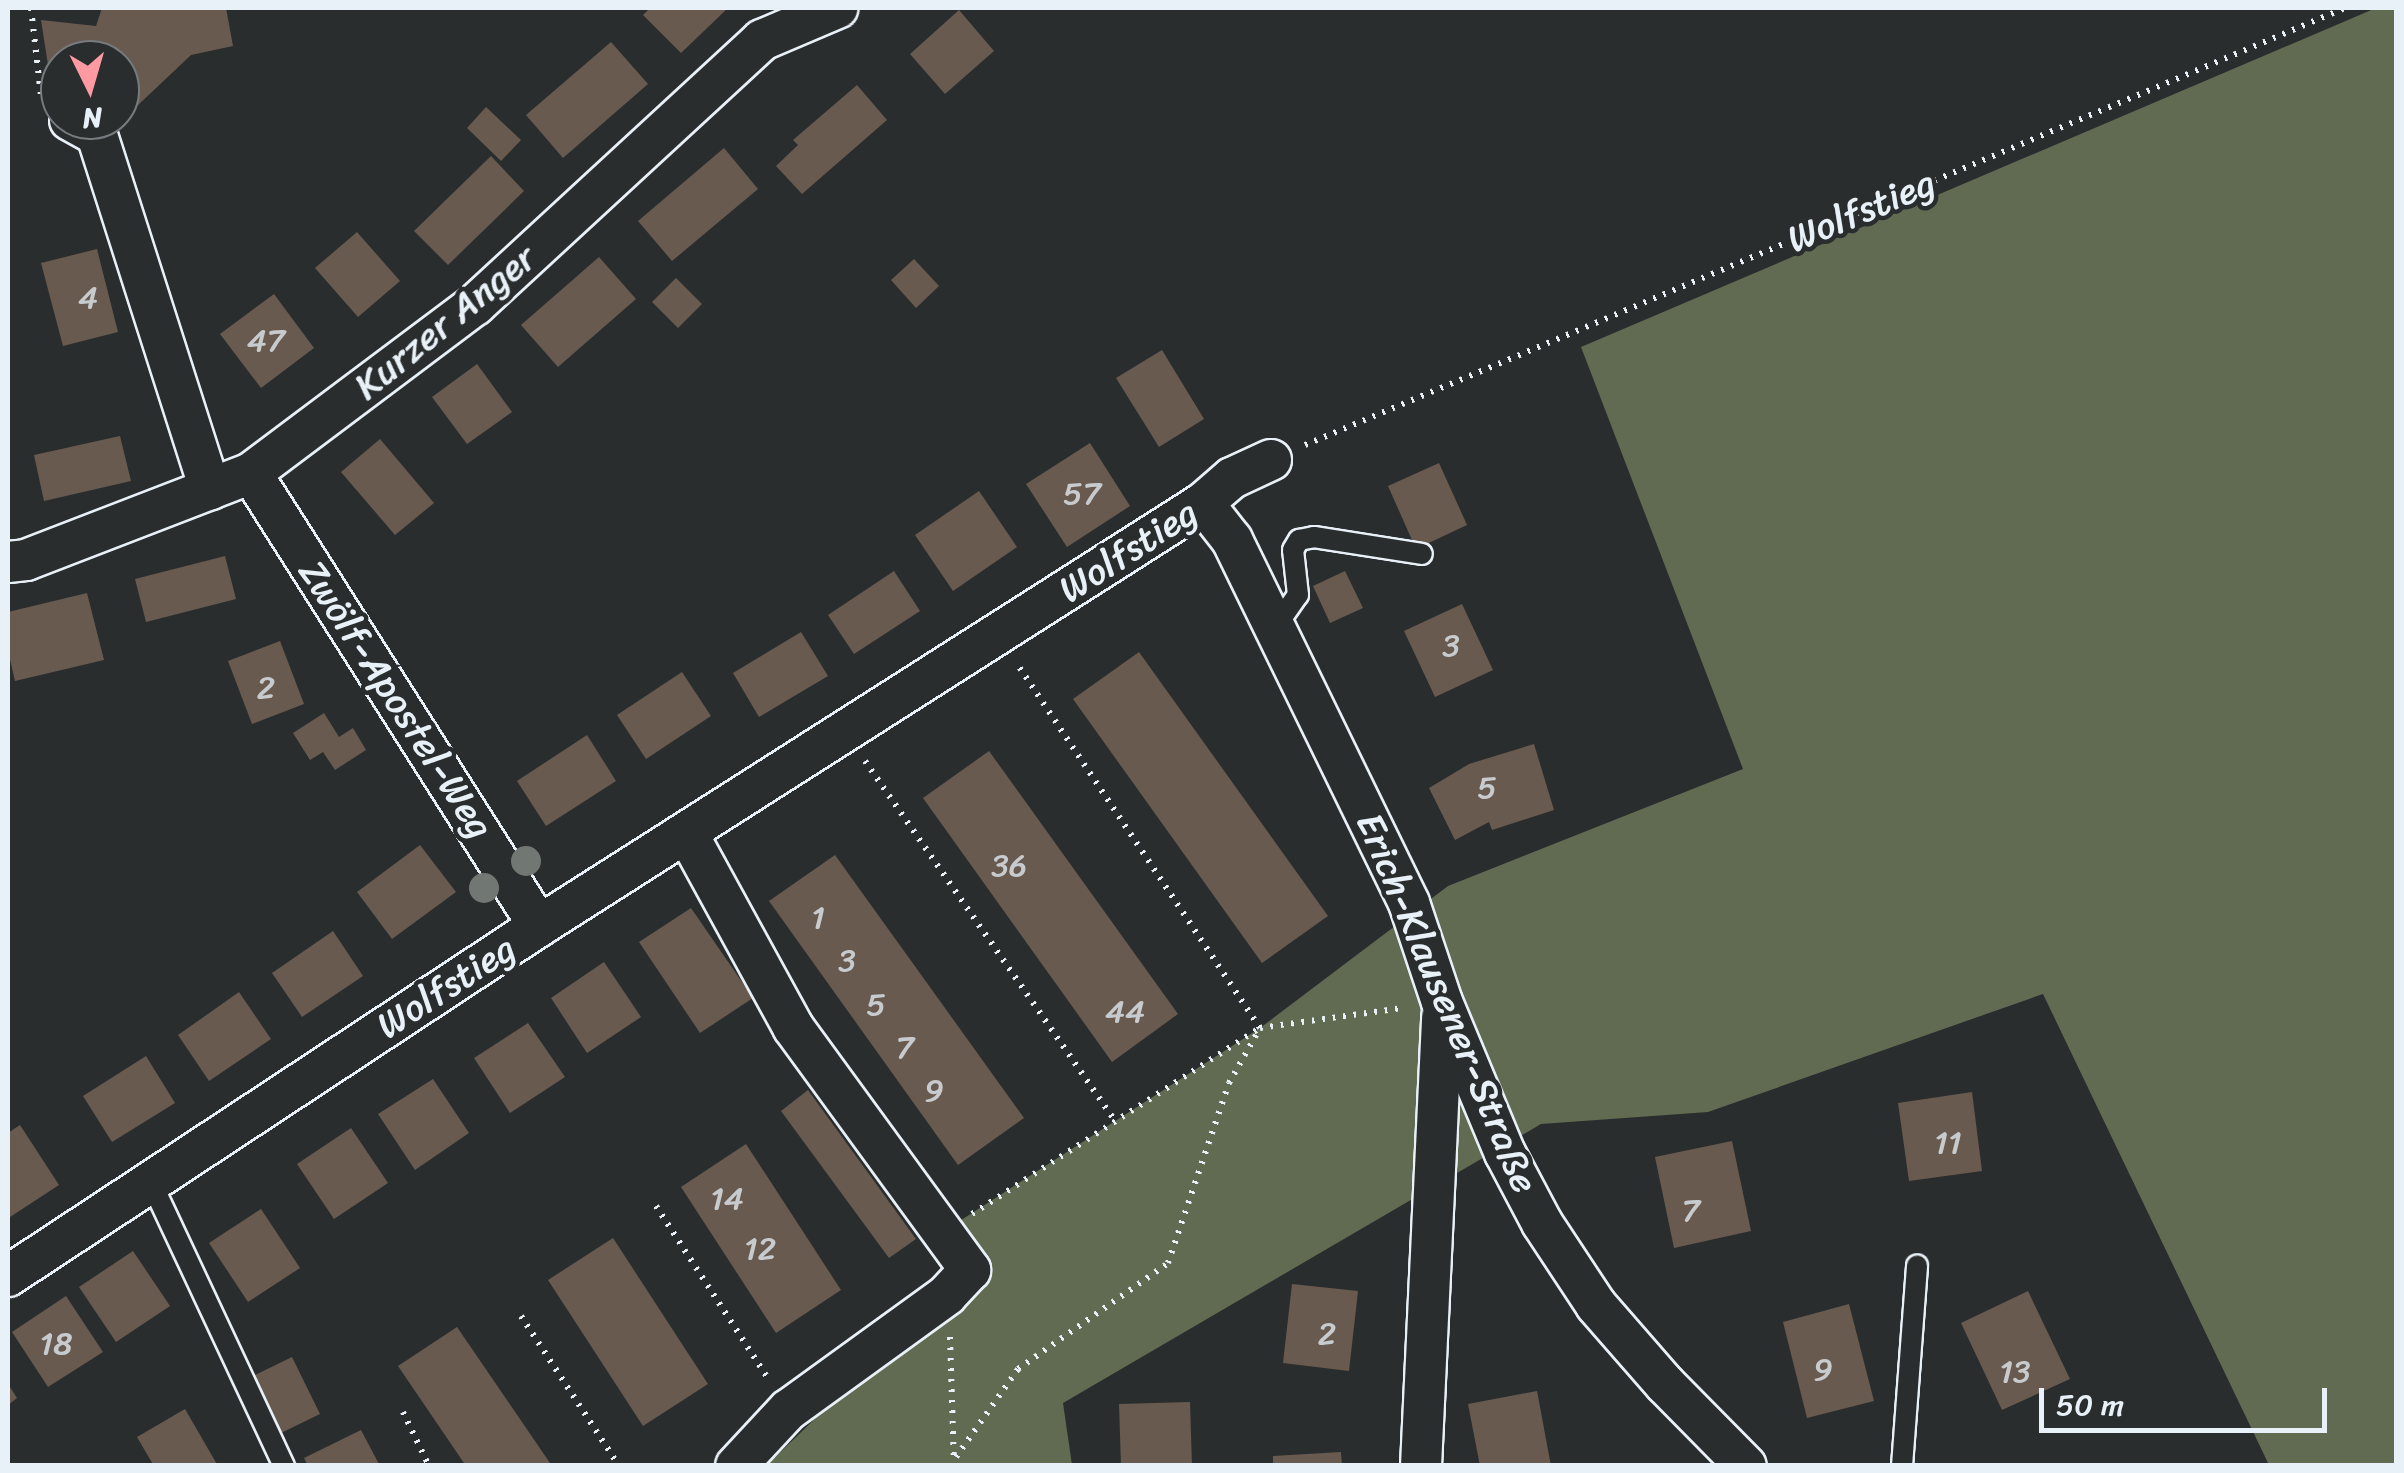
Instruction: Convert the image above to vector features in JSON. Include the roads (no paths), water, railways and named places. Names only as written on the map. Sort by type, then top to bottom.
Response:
[{"type":"street","name":"Kurzer Anger","points":[[8,562],[26,560],[251,473],[475,305],[762,40],[837,8]]},
{"type":"street","points":[[100,140],[210,489]]},
{"type":"street","name":"Wolfstieg","points":[[8,1276],[539,926],[1203,504],[1232,478],[1271,460]]},
{"type":"street","name":"Zwölf-Apostel-Weg","points":[[251,473],[539,926]]},
{"type":"street","name":"Erich-Klausener-Straße","points":[[1203,504],[1232,540],[1410,902],[1442,1002],[1505,1152],[1542,1223],[1596,1304],[1665,1384],[1746,1466]]},
{"type":"street","points":[[688,834],[793,1026],[970,1270],[947,1295],[788,1410],[736,1466]]},
{"type":"street","points":[[1421,1466],[1438,1162],[1442,1002]]},
{"type":"lane","points":[[1276,626],[1298,596],[1293,550],[1298,540],[1314,538],[1422,554]]},
{"type":"lane","points":[[152,1182],[284,1466]]},
{"type":"lane","points":[[1902,1466],[1916,1266]]}]
